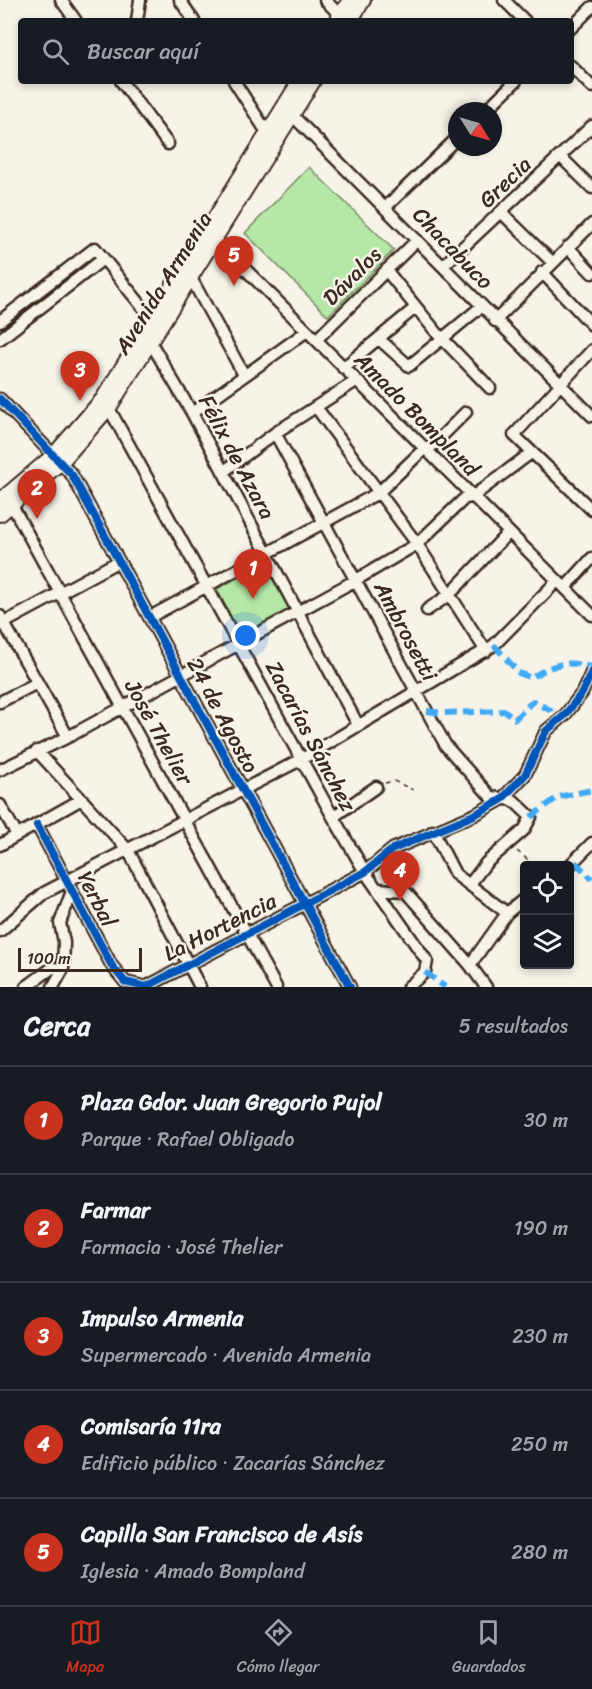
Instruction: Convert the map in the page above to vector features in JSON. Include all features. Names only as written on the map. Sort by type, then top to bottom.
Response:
[{"type":"main road","points":[[344,18],[350,0]]},
{"type":"main road","points":[[345,18],[363,0]]},
{"type":"main road","name":"Avenida Armenia","points":[[288,111],[299,84]]},
{"type":"main road","name":"Avenida Armenia","points":[[106,402],[153,320],[186,276],[288,111],[310,84]]},
{"type":"main road","name":"Avenida Armenia","points":[[0,514],[6,501],[58,458],[106,402],[151,343],[186,276]]},
{"type":"street","points":[[61,0],[74,18]]},
{"type":"street","points":[[137,18],[140,0]]},
{"type":"street","points":[[180,0],[192,18]]},
{"type":"street","points":[[324,0],[341,18]]},
{"type":"street","points":[[504,0],[522,18]]},
{"type":"street","points":[[574,25],[592,7]]},
{"type":"street","points":[[574,69],[592,87]]},
{"type":"street","points":[[123,84],[168,144]]},
{"type":"street","points":[[236,84],[273,136]]},
{"type":"street","points":[[494,102],[513,84]]},
{"type":"street","name":"Chacabuco","points":[[288,111],[592,416]]},
{"type":"street","name":"Grecia","points":[[443,266],[592,126]]},
{"type":"street","points":[[386,207],[448,147]]},
{"type":"street","points":[[560,156],[592,188]]},
{"type":"street","points":[[502,213],[553,263]]},
{"type":"street","points":[[495,321],[592,224]]},
{"type":"street","name":"Amado Bompland","points":[[212,235],[592,615]]},
{"type":"street","name":"Dávalos","points":[[316,340],[417,240]]},
{"type":"street","points":[[568,247],[592,273]]},
{"type":"street","points":[[0,321],[95,248],[153,320],[151,343]]},
{"type":"street","points":[[0,339],[104,259]]},
{"type":"street","points":[[386,270],[443,340],[490,388]]},
{"type":"street","points":[[542,272],[592,322]]},
{"type":"street","points":[[186,276],[244,375]]},
{"type":"street","points":[[379,339],[409,366],[482,306]]},
{"type":"street","points":[[343,368],[415,308]]},
{"type":"street","points":[[192,413],[306,331]]},
{"type":"street","name":"Félix de Azara","points":[[151,343],[224,472],[358,725]]},
{"type":"street","points":[[592,350],[514,435],[592,510]]},
{"type":"street","points":[[224,472],[275,433],[356,381]]},
{"type":"street","name":"24 de Agosto","points":[[0,399],[72,475],[350,987]]},
{"type":"street","name":"Zacarías Sánchez","points":[[106,402],[333,817],[365,872],[427,961],[425,972],[408,987]]},
{"type":"street","points":[[316,408],[417,544],[486,651]]},
{"type":"street","points":[[150,616],[378,493],[466,412]]},
{"type":"street","name":"Ambrosetti","points":[[275,433],[446,746],[491,797],[513,800],[531,817],[524,830],[509,844]]},
{"type":"street","points":[[2,764],[68,737],[356,580],[417,544],[465,498],[472,497],[531,453]]},
{"type":"street","name":"José Thelier","points":[[6,501],[61,593],[276,987]]},
{"type":"street","points":[[427,610],[449,595],[508,533]]},
{"type":"street","points":[[0,930],[44,893],[70,886],[128,850],[302,759],[486,651],[592,558]]},
{"type":"street","points":[[68,737],[1,621],[61,593],[119,561]]},
{"type":"street","name":"La Hortencia","points":[[130,984],[146,987],[365,872],[393,849],[474,815],[501,800],[525,775],[546,731],[565,715],[582,693],[592,671]]},
{"type":"street","points":[[0,702],[37,682]]},
{"type":"street","points":[[37,751],[128,850],[200,987]]},
{"type":"street","points":[[333,817],[375,787]]},
{"type":"street","points":[[0,845],[82,799]]},
{"type":"street","points":[[0,805],[17,835]]},
{"type":"street","name":"Yerbal","points":[[37,825],[112,966],[130,984]]},
{"type":"street","points":[[433,831],[455,874],[507,913]]},
{"type":"street","points":[[574,861],[592,843]]},
{"type":"street","points":[[470,884],[486,863],[509,844]]},
{"type":"street","points":[[53,987],[63,969],[64,942],[60,923],[70,886]]},
{"type":"street","points":[[379,889],[405,891],[470,965],[486,987]]},
{"type":"street","points":[[470,965],[507,913],[520,903]]},
{"type":"street","points":[[26,987],[52,968],[63,969]]},
{"type":"path","points":[[375,787],[394,781],[413,790]]},
{"type":"path","points":[[509,844],[530,861]]},
{"type":"green space","points":[[309,167],[394,250],[328,316],[245,233]]},
{"type":"green space","points":[[265,563],[290,610],[241,636],[217,589]]},
{"type":"marked path","points":[[494,645],[519,673],[531,678],[560,664],[575,664],[592,668]]},
{"type":"marked path","points":[[427,711],[444,713],[505,711],[515,719],[533,701],[550,710],[557,722]]},
{"type":"marked path","points":[[531,817],[558,797],[592,790]]},
{"type":"marked path","points":[[575,862],[592,879]]},
{"type":"marked path","points":[[425,972],[445,987]]},
{"type":"cycle path","points":[[0,399],[72,475],[350,987]]},
{"type":"cycle path","points":[[37,825],[112,966],[125,982],[146,987],[365,872],[393,849],[474,815],[501,800],[525,775],[546,731],[565,715],[582,693],[592,671]]},
{"type":"place","name":"Capilla San Francisco de Asís","points":[[234,286]]},
{"type":"place","name":"Impulso Armenia","points":[[80,401]]},
{"type":"place","name":"Farmar","points":[[37,519]]},
{"type":"place","name":"Plaza Gdor. Juan Gregorio Pujol","points":[[253,599]]},
{"type":"place","name":"Comisaría 11ra","points":[[400,901]]}]
